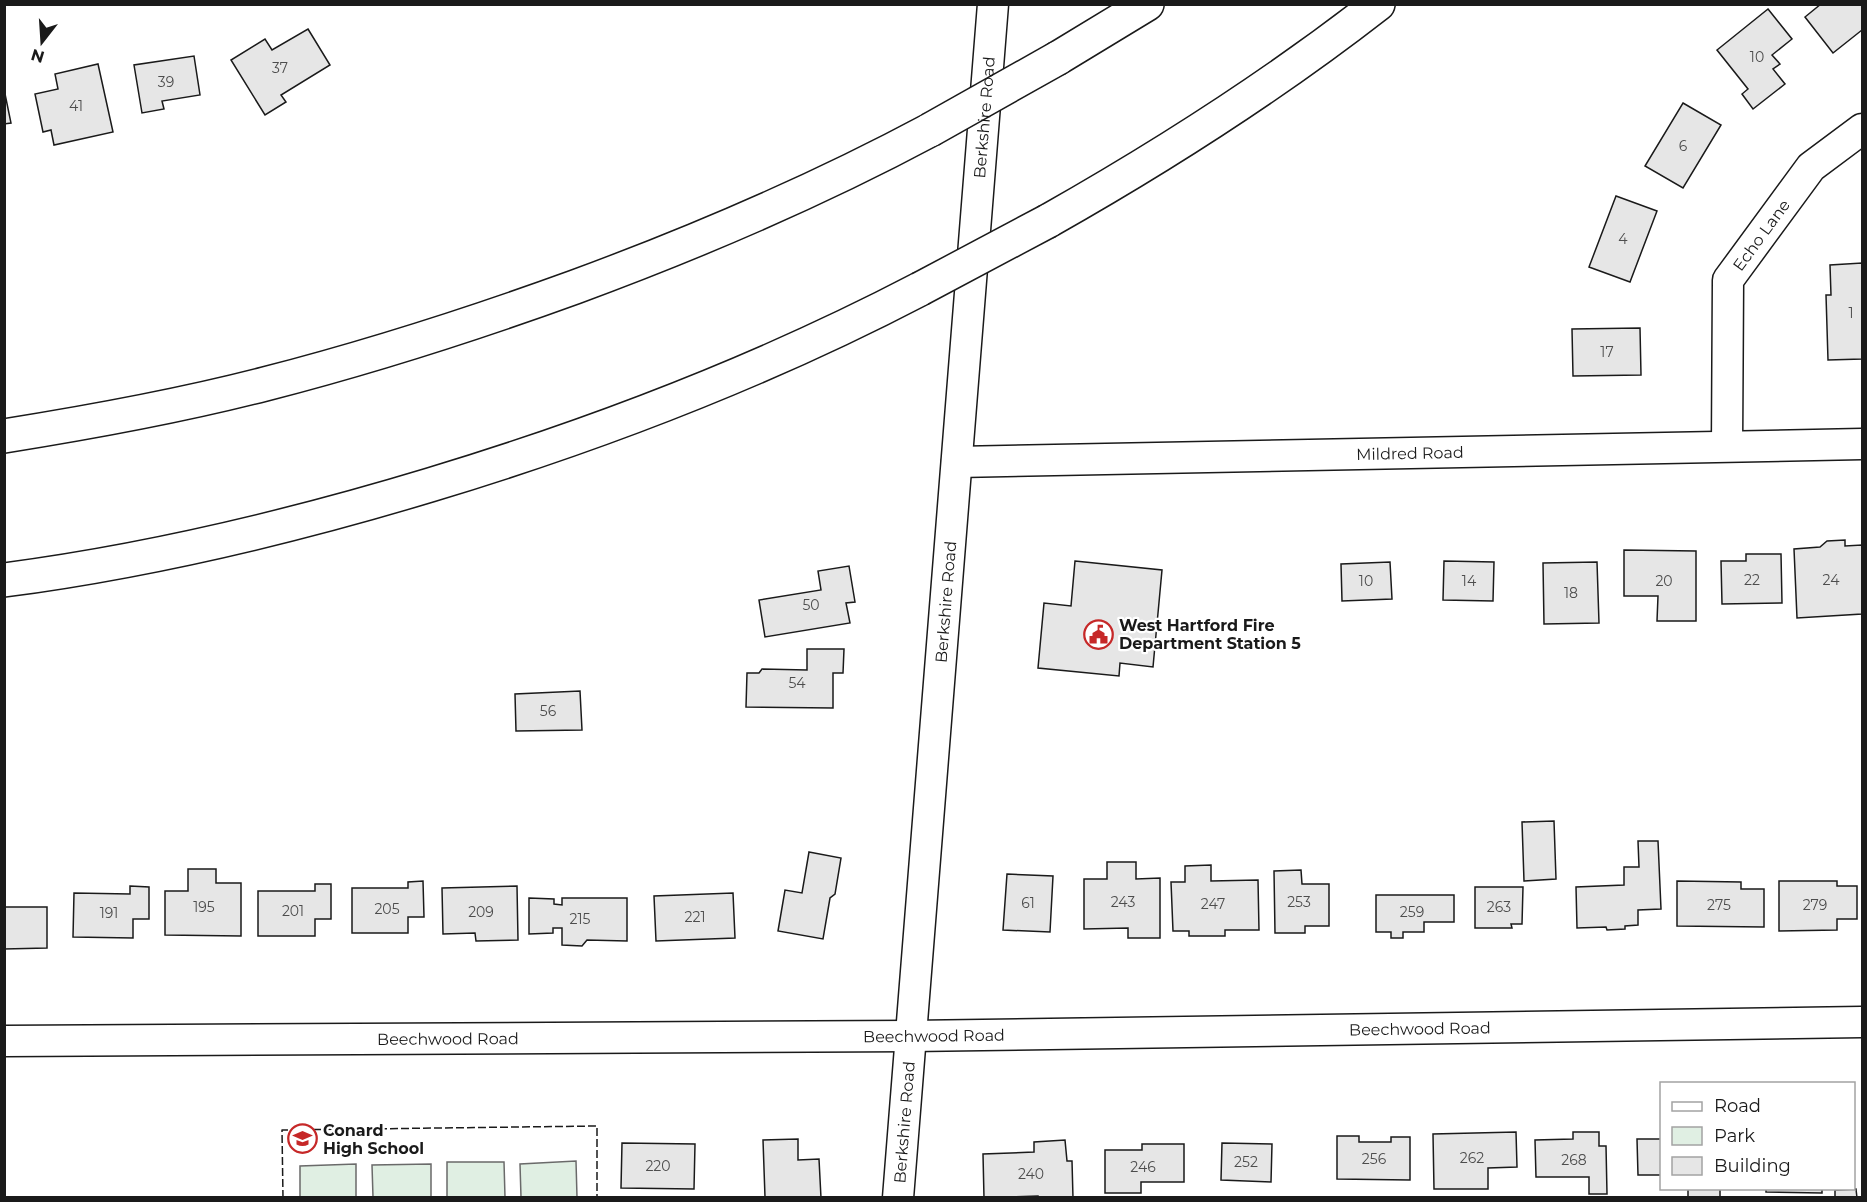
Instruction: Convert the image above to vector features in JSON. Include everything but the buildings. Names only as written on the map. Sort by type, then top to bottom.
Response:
[{"type":"highway","points":[[4,436],[121,416],[263,385],[399,347],[612,273],[771,208],[835,178],[930,130],[1058,58],[1127,13],[1147,4]]},
{"type":"highway","points":[[4,580],[112,563],[273,528],[385,498],[500,464],[600,430],[694,394],[788,354],[920,289],[1048,221],[1187,138],[1271,83],[1378,4]]},
{"type":"street","name":"Berkshire Road","points":[[898,1197],[993,4]]},
{"type":"street","name":"Echo Lane","points":[[1727,446],[1728,280],[1811,166],[1863,129]]},
{"type":"street","name":"Mildred Road","points":[[957,462],[1863,444]]},
{"type":"street","name":"Beechwood Road","points":[[4,1041],[911,1036],[1863,1022]]},
{"type":"green space","points":[[576,1161],[577,1197],[521,1197],[520,1164]]},
{"type":"green space","points":[[447,1162],[504,1162],[505,1197],[447,1197]]},
{"type":"green space","points":[[356,1164],[356,1197],[300,1197],[300,1166]]},
{"type":"green space","points":[[431,1164],[431,1197],[373,1197],[372,1165]]},
{"type":"fence","points":[[283,1198],[282,1130],[597,1126],[597,1198]]},
{"type":"place","name":"West Hartford Fire Department Station 5","points":[[1098,634]]},
{"type":"place","name":"Conard High School","points":[[302,1139]]}]
